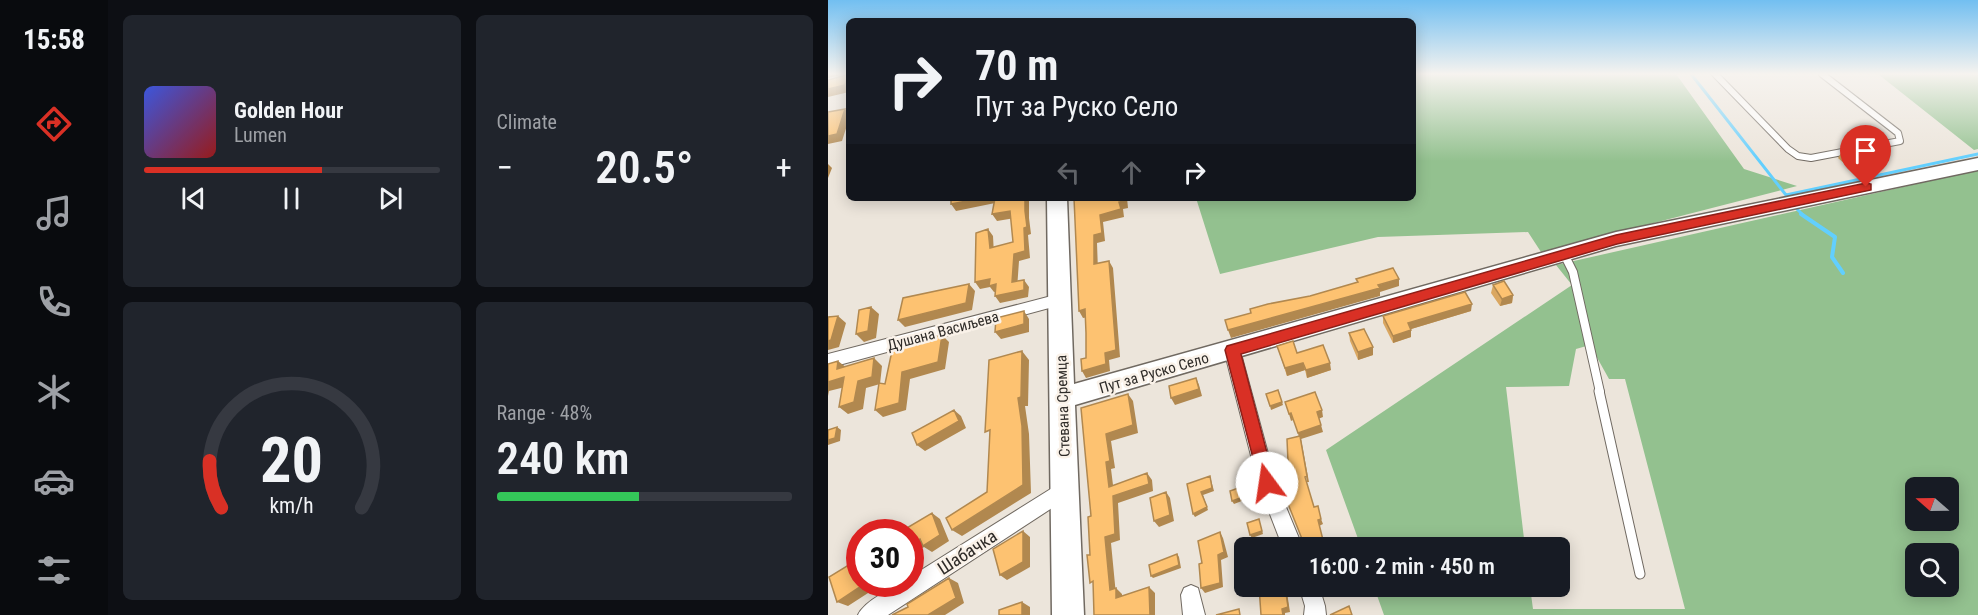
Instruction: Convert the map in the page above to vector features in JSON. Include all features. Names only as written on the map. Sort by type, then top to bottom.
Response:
[{"type":"main road","name":"Пут за Руско Село","points":[[1063,398],[1564,254],[1696,221],[1978,165]]},
{"type":"main road","name":"Стевана Сремца","points":[[1057,201],[1068,615]]},
{"type":"street","name":"Душана Васиљева","points":[[828,361],[1059,300]]},
{"type":"street","points":[[1233,350],[1267,483],[1289,537]]},
{"type":"street","name":"Шабачка","points":[[869,615],[1065,489]]},
{"type":"street","points":[[1313,597],[1316,606],[1315,615]]},
{"type":"lane","points":[[1742,103],[1788,149],[1798,156],[1811,158],[1900,141],[1898,134],[1858,103]]},
{"type":"lane","points":[[1564,254],[1573,272],[1640,574]]},
{"type":"green space","points":[[1416,103],[1697,103],[1744,169],[1797,186],[1541,252],[1528,232],[1378,237],[1220,274],[1197,201],[1416,201]]},
{"type":"green space","points":[[1914,103],[1978,103],[1978,149],[1974,150]]},
{"type":"green space","points":[[1978,170],[1978,615],[1384,615],[1378,597],[1531,597],[1533,609],[1685,609],[1625,379],[1609,379],[1590,345],[1576,349],[1569,386],[1506,387],[1524,537],[1357,537],[1326,450],[1572,285],[1556,265]]},
{"type":"building","points":[[845,109],[837,134],[828,136],[828,112]]},
{"type":"building","points":[[1865,146],[1879,158],[1857,163],[1843,150]]},
{"type":"building","points":[[951,201],[966,201],[951,204]]},
{"type":"building","points":[[994,201],[1025,201],[1027,227],[1024,228],[1025,251],[1014,254],[1012,282],[1024,280],[1024,290],[995,296],[996,284],[989,286],[990,279],[975,282],[976,233],[988,229],[990,248],[1013,242],[1010,211],[992,214]]},
{"type":"building","points":[[1074,201],[1125,201],[1119,202],[1121,209],[1100,215],[1102,233],[1094,235],[1094,264],[1109,261],[1116,350],[1105,353],[1106,364],[1082,371],[1081,359],[1086,358],[1085,309],[1079,311]]},
{"type":"building","points":[[1393,268],[1399,279],[1378,285],[1380,288],[1228,330],[1225,320],[1251,313],[1250,309],[1310,296],[1358,282],[1356,279]]},
{"type":"building","points":[[1504,281],[1513,295],[1502,299],[1493,285]]},
{"type":"building","points":[[969,284],[966,303],[898,320],[903,298]]},
{"type":"building","points":[[1465,292],[1472,304],[1408,323],[1411,330],[1393,336],[1383,316]]},
{"type":"building","points":[[871,307],[868,331],[856,334],[859,310]]},
{"type":"building","points":[[1024,311],[1024,324],[995,332],[996,318]]},
{"type":"building","points":[[838,316],[831,340],[828,341],[828,317]]},
{"type":"building","points":[[1364,329],[1373,347],[1358,352],[1349,333]]},
{"type":"building","points":[[942,335],[938,362],[902,372],[899,403],[875,410],[879,383],[885,384],[893,346]]},
{"type":"building","points":[[1293,341],[1297,353],[1323,345],[1330,363],[1306,370],[1303,363],[1285,368],[1277,346]]},
{"type":"building","points":[[1022,351],[1021,397],[1018,398],[1022,426],[1023,485],[952,530],[946,518],[987,492],[990,430],[985,432],[989,360]]},
{"type":"building","points":[[874,358],[872,377],[858,381],[854,402],[839,407],[844,377],[828,382],[828,364],[838,361],[837,369]]},
{"type":"building","points":[[1196,378],[1199,389],[1171,398],[1169,386]]},
{"type":"building","points":[[1278,390],[1282,402],[1270,406],[1266,394]]},
{"type":"building","points":[[1315,392],[1322,410],[1317,412],[1321,425],[1298,433],[1285,402]]},
{"type":"building","points":[[1128,394],[1133,425],[1106,434],[1110,461],[1106,462],[1109,487],[1147,473],[1149,484],[1113,496],[1115,534],[1105,537],[1110,590],[1116,588],[1116,598],[1149,587],[1150,615],[1094,615],[1093,581],[1090,583],[1087,555],[1090,555],[1088,517],[1091,516],[1081,408]]},
{"type":"building","points":[[954,410],[959,421],[917,445],[912,433]]},
{"type":"building","points":[[837,427],[835,438],[828,440],[828,430]]},
{"type":"building","points":[[1300,436],[1307,476],[1305,477],[1314,507],[1318,506],[1321,519],[1318,520],[1322,537],[1301,537],[1273,466],[1288,462],[1287,439]]},
{"type":"building","points":[[1210,476],[1212,488],[1201,492],[1207,507],[1193,514],[1187,484]]},
{"type":"building","points":[[1244,486],[1246,496],[1232,501],[1230,491]]},
{"type":"building","points":[[1166,492],[1170,515],[1154,521],[1150,498]]},
{"type":"building","points":[[932,513],[940,535],[924,545],[924,519],[922,519]]},
{"type":"building","points":[[1259,519],[1262,531],[1250,535],[1247,523]]},
{"type":"building","points":[[1023,531],[1023,562],[1000,575],[993,549]]},
{"type":"building","points":[[1220,532],[1224,552],[1218,555],[1220,583],[1201,588],[1199,564],[1202,563],[1198,541]]},
{"type":"building","points":[[1177,554],[1179,565],[1151,576],[1149,565]]},
{"type":"building","points":[[846,567],[846,596],[837,602],[829,577]]},
{"type":"building","points":[[949,578],[956,598],[928,615],[892,615],[908,607],[907,604],[918,597],[924,597],[924,593]]},
{"type":"building","points":[[1260,597],[1287,597],[1288,607],[1282,609],[1283,615],[1261,615]]},
{"type":"building","points":[[1022,602],[1022,615],[999,615],[999,610]]},
{"type":"building","points":[[1349,606],[1352,615],[1330,615]]},
{"type":"building","points":[[1239,609],[1240,615],[1216,615]]},
{"type":"waterway","points":[[1714,103],[1786,195],[1978,154]]},
{"type":"waterway","points":[[1797,209],[1803,215]]},
{"type":"waterway","points":[[1801,214],[1835,237],[1832,257],[1843,273]]},
{"type":"route","points":[[1267,483],[1233,350],[1616,239],[1866,187]]}]
